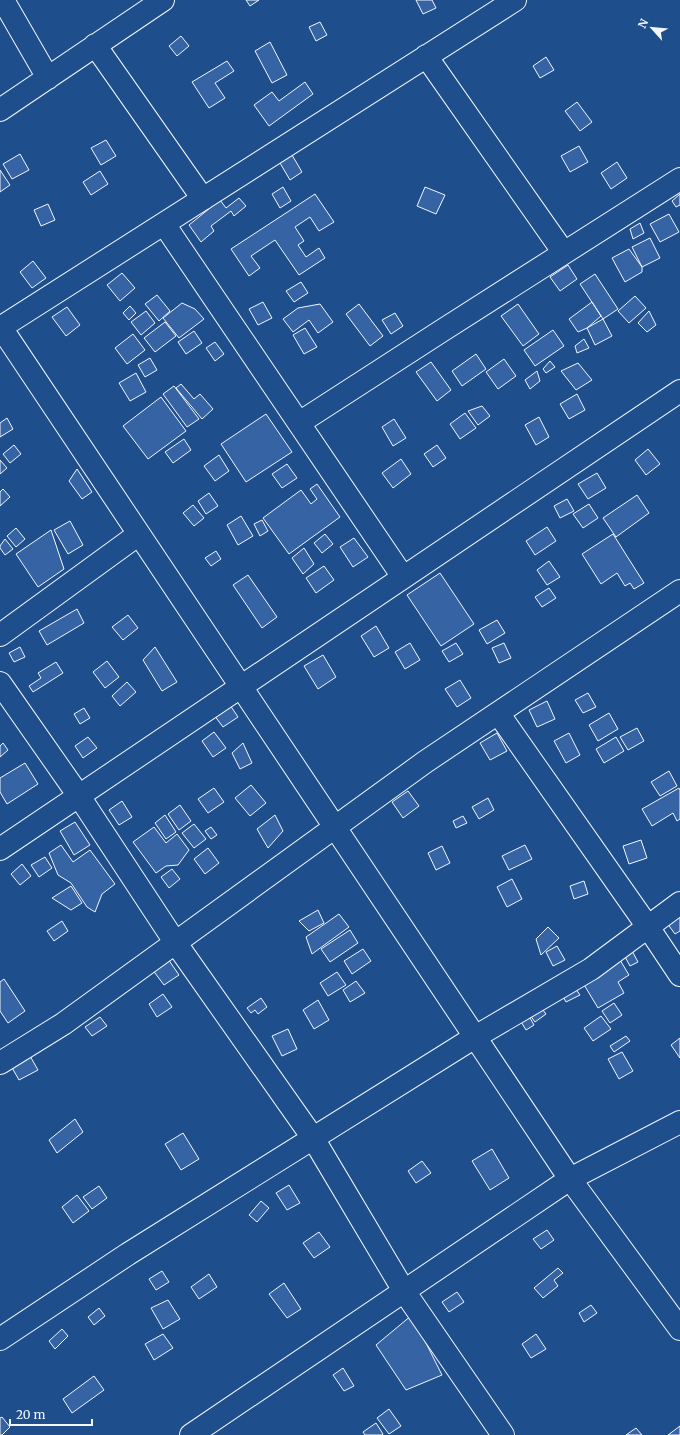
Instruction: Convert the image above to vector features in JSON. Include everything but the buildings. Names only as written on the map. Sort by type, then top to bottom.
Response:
[{"type":"street","points":[[3,0],[48,78]]},
{"type":"street","points":[[0,110],[163,0]]},
{"type":"street","points":[[515,0],[0,327],[570,1179],[680,1329]]},
{"type":"street","points":[[95,45],[203,199]]},
{"type":"street","points":[[426,56],[564,253]]},
{"type":"street","points":[[299,423],[680,179]]},
{"type":"street","points":[[164,224],[404,577]]},
{"type":"street","points":[[0,850],[680,390]]},
{"type":"street","points":[[0,635],[139,534]]},
{"type":"street","points":[[0,1063],[63,1024],[425,762],[680,591]]},
{"type":"street","points":[[0,683],[79,796],[175,942],[313,1138],[404,1291],[503,1435]]},
{"type":"street","points":[[498,713],[680,975]]},
{"type":"street","points":[[0,1338],[128,1254],[313,1138],[475,1037],[591,969],[680,903]]},
{"type":"street","points":[[191,1435],[570,1179],[680,1122]]}]
